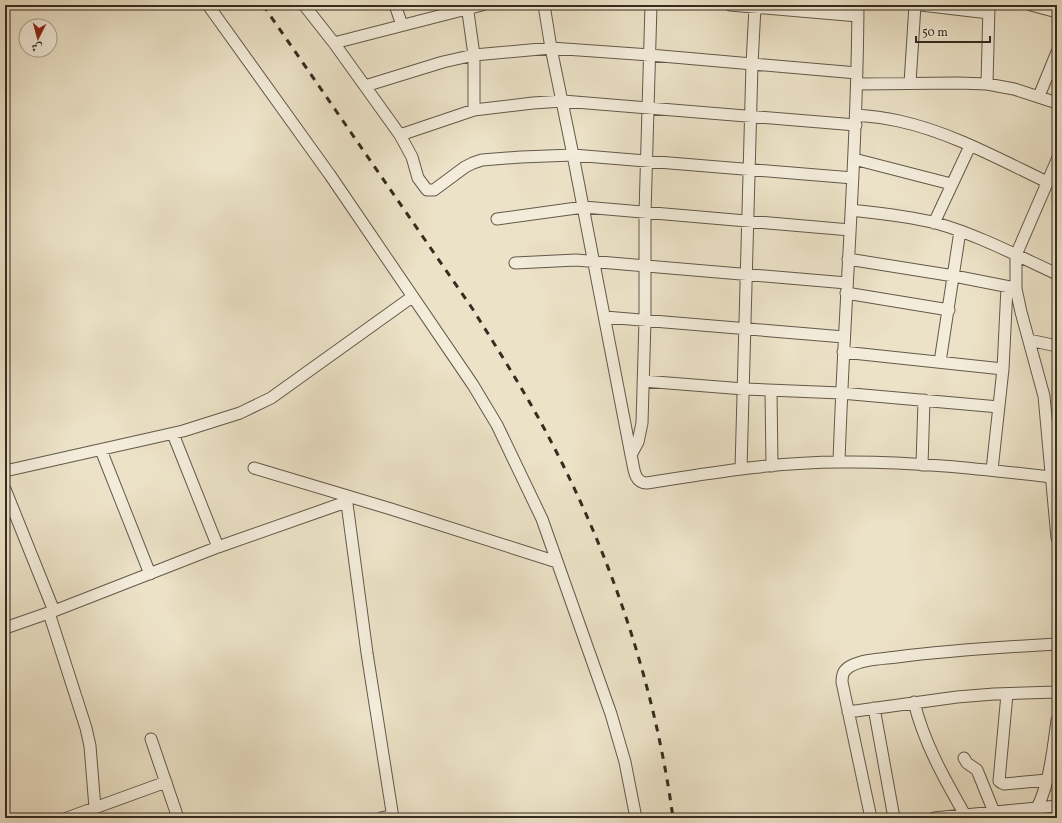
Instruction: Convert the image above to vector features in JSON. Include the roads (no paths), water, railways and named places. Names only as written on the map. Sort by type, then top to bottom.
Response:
[{"type":"street","points":[[208,5],[330,175],[473,385],[497,425],[534,499],[542,519],[617,732],[636,818]]},
{"type":"street","points":[[395,5],[402,25]]},
{"type":"street","points":[[334,43],[467,7],[482,5]]},
{"type":"street","points":[[544,5],[551,48],[574,155],[638,481],[642,483],[742,468],[839,462],[922,465],[1051,476]]},
{"type":"street","points":[[632,455],[642,428],[645,320],[644,266],[646,161],[651,5]]},
{"type":"street","points":[[730,5],[858,11],[856,120],[843,352],[839,462]]},
{"type":"street","points":[[910,83],[915,5]]},
{"type":"street","points":[[921,5],[989,9],[988,84]]},
{"type":"street","points":[[1031,5],[1057,12]]},
{"type":"street","points":[[307,6],[400,134],[412,157],[418,178],[427,190],[430,191],[434,190],[473,163],[482,160],[574,155],[853,178]]},
{"type":"street","points":[[467,7],[474,55],[474,110]]},
{"type":"street","points":[[742,468],[746,275],[755,7]]},
{"type":"street","points":[[365,86],[444,62],[474,55],[551,48],[650,54],[752,64],[857,79],[910,83],[988,84],[1014,89],[1057,103]]},
{"type":"street","points":[[1039,96],[1057,52]]},
{"type":"street","points":[[400,134],[474,110],[563,101],[751,117],[899,121],[914,125],[970,146],[1047,182]]},
{"type":"street","points":[[934,222],[970,146]]},
{"type":"street","points":[[854,159],[951,184]]},
{"type":"street","points":[[992,470],[1016,255],[1057,160]]},
{"type":"street","points":[[496,219],[584,207],[850,230]]},
{"type":"street","points":[[851,210],[934,222],[960,231],[1057,274]]},
{"type":"street","points":[[940,362],[960,231]]},
{"type":"street","points":[[848,259],[954,276],[1012,288]]},
{"type":"street","points":[[515,263],[560,260],[746,275],[847,288],[949,310]]},
{"type":"street","points":[[1012,288],[1029,340],[1044,396],[1053,447],[1051,476],[1057,538]]},
{"type":"street","points":[[5,471],[173,434],[240,413],[271,398],[412,296]]},
{"type":"street","points":[[605,317],[844,337]]},
{"type":"street","points":[[1029,340],[1057,346]]},
{"type":"street","points":[[843,352],[1003,370]]},
{"type":"street","points":[[643,381],[744,389],[841,393],[999,407]]},
{"type":"street","points":[[771,390],[772,466]]},
{"type":"street","points":[[922,465],[924,400]]},
{"type":"street","points":[[173,434],[218,547]]},
{"type":"street","points":[[101,450],[150,574]]},
{"type":"street","points":[[254,468],[346,499],[557,562]]},
{"type":"street","points":[[5,489],[52,612],[86,728],[90,746],[95,808]]},
{"type":"street","points":[[5,628],[52,612],[346,499]]},
{"type":"street","points":[[346,499],[367,653],[393,817],[382,818]]},
{"type":"street","points":[[871,818],[848,712],[842,676],[844,671],[855,664],[911,655],[975,648],[1057,644]]},
{"type":"street","points":[[848,712],[957,697],[1057,692]]},
{"type":"street","points":[[1007,694],[999,781],[1004,784],[1046,780]]},
{"type":"street","points":[[914,702],[928,745],[941,773],[965,815]]},
{"type":"street","points":[[874,708],[894,818]]},
{"type":"street","points":[[1037,814],[1055,750],[1057,720]]},
{"type":"street","points":[[151,739],[178,818]]},
{"type":"street","points":[[964,758],[977,770],[994,812]]},
{"type":"street","points":[[67,818],[166,782]]},
{"type":"street","points":[[934,818],[994,812],[1037,814],[1057,806]]},
{"type":"railway","points":[[263,5],[472,308],[531,405],[564,466],[606,563],[624,612],[640,663],[654,714],[665,766],[673,818]]}]
